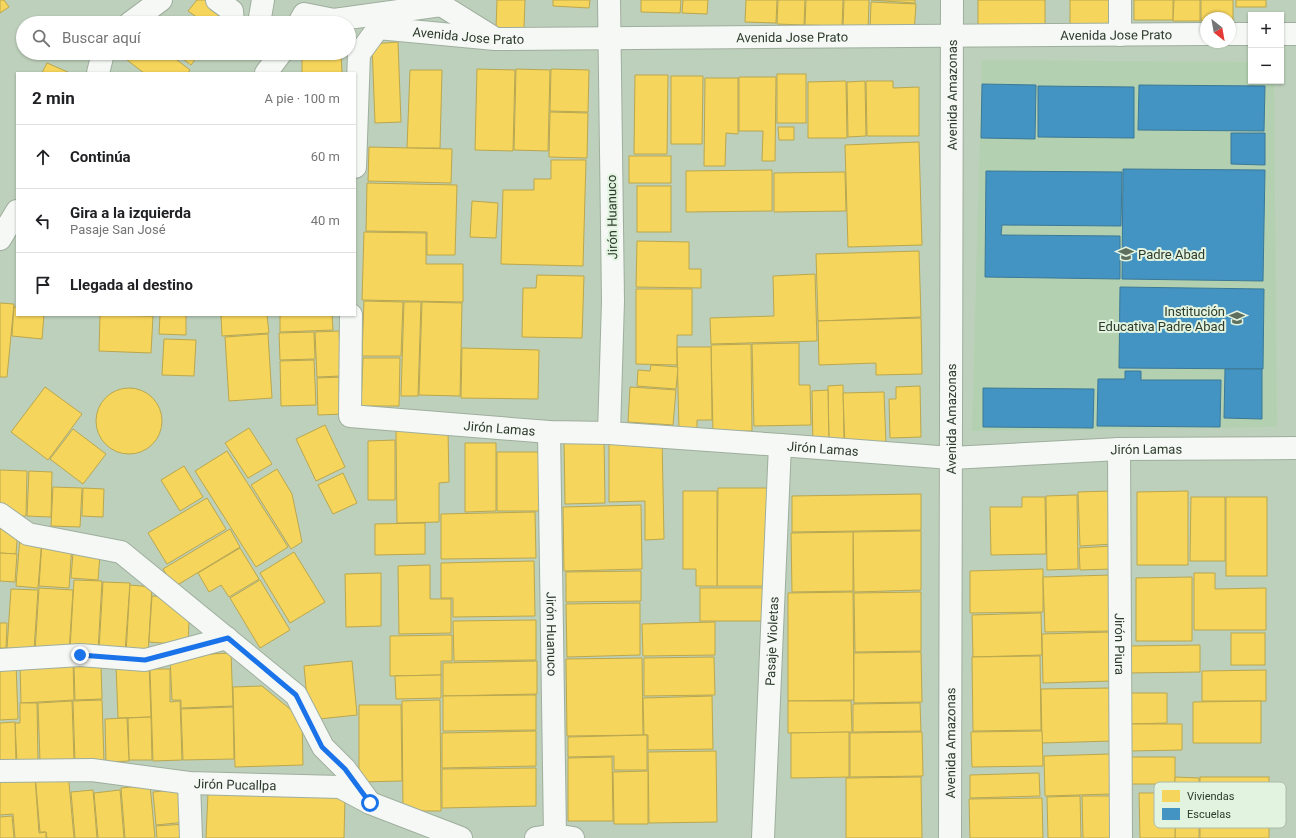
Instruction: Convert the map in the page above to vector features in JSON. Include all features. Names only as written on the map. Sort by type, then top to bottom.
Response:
[{"type":"street","points":[[139,16],[161,0]]},
{"type":"street","points":[[217,0],[232,11],[232,16]]},
{"type":"street","points":[[261,16],[265,0]]},
{"type":"street","points":[[265,0],[266,16]]},
{"type":"street","name":"Jirón Huanuco","points":[[609,0],[613,301],[609,434]]},
{"type":"street","name":"Avenida Amazonas","points":[[950,838],[952,0]]},
{"type":"street","points":[[1120,0],[1120,35]]},
{"type":"street","points":[[356,17],[441,5],[495,38]]},
{"type":"street","points":[[303,16],[304,14],[314,16]]},
{"type":"street","name":"Avenida Jose Prato","points":[[356,139],[359,54],[378,28],[495,38],[1200,34]]},
{"type":"street","points":[[1236,34],[1248,34]]},
{"type":"street","points":[[1284,34],[1296,34]]},
{"type":"street","points":[[98,72],[101,60]]},
{"type":"street","points":[[265,60],[265,72]]},
{"type":"street","points":[[266,72],[275,60]]},
{"type":"street","points":[[0,239],[16,213]]},
{"type":"street","name":"Jirón Lamas","points":[[351,316],[350,416],[549,432],[609,434],[780,445],[951,458],[1119,449],[1296,448]]},
{"type":"street","name":"Jirón Huanuco","points":[[549,432],[555,837]]},
{"type":"street","name":"Pasaje Violetas","points":[[763,838],[780,445]]},
{"type":"street","name":"Jirón Piura","points":[[1119,449],[1121,838]]},
{"type":"street","points":[[0,514],[28,534],[121,552],[296,695],[322,747],[345,769],[370,803]]},
{"type":"street","points":[[0,660],[80,655],[145,660],[228,638]]},
{"type":"street","name":"Jirón Pucallpa","points":[[0,771],[92,770],[189,783],[340,787],[370,803],[461,838]]},
{"type":"street","points":[[189,783],[191,838]]},
{"type":"shaded area","name":"Padre Abad","points":[[982,60],[1248,62],[1248,84],[1274,84],[1277,427],[972,431]]},
{"type":"building: Viviendas","points":[[0,0],[4,0],[9,7],[0,13]]},
{"type":"building: Viviendas","points":[[197,0],[213,0],[228,11],[224,16],[195,16],[188,11]]},
{"type":"building: Viviendas","points":[[497,0],[525,0],[524,28],[496,28]]},
{"type":"building: Viviendas","points":[[553,0],[590,0],[589,8],[553,6]]},
{"type":"building: Viviendas","points":[[641,0],[681,0],[680,13],[641,12]]},
{"type":"building: Viviendas","points":[[683,0],[708,0],[707,14],[682,13]]},
{"type":"building: Viviendas","points":[[746,0],[777,0],[776,23],[745,22]]},
{"type":"building: Viviendas","points":[[778,0],[805,0],[804,25],[777,24]]},
{"type":"building: Viviendas","points":[[806,0],[843,0],[842,26],[805,25]]},
{"type":"building: Viviendas","points":[[844,0],[869,0],[868,30],[843,29]]},
{"type":"building: Viviendas","points":[[871,0],[915,0],[915,3]]},
{"type":"building: Viviendas","points":[[978,0],[1045,0],[1045,27],[978,27]]},
{"type":"building: Viviendas","points":[[1070,0],[1113,0],[1113,26],[1070,25]]},
{"type":"building: Viviendas","points":[[1134,0],[1173,0],[1173,20],[1134,20]]},
{"type":"building: Viviendas","points":[[1174,0],[1200,0],[1200,21],[1173,21]]},
{"type":"building: Viviendas","points":[[1201,0],[1233,0],[1233,12],[1201,12]]},
{"type":"building: Viviendas","points":[[1236,0],[1266,0],[1266,7],[1236,7]]},
{"type":"building: Viviendas","points":[[871,2],[916,4],[914,33],[870,32]]},
{"type":"building: Viviendas","points":[[398,42],[401,122],[375,123],[372,44]]},
{"type":"building: Viviendas","points":[[127,60],[177,60],[190,70],[189,72],[143,72]]},
{"type":"building: Viviendas","points":[[184,60],[195,60],[191,65]]},
{"type":"building: Viviendas","points":[[302,60],[341,60],[342,72],[302,72]]},
{"type":"building: Viviendas","points":[[47,63],[68,72],[42,72]]},
{"type":"building: Viviendas","points":[[477,69],[515,70],[513,151],[475,150]]},
{"type":"building: Viviendas","points":[[516,69],[550,70],[548,151],[514,150]]},
{"type":"building: Viviendas","points":[[551,69],[589,70],[588,112],[550,111]]},
{"type":"building: Viviendas","points":[[410,70],[442,70],[440,148],[407,148]]},
{"type":"building: Viviendas","points":[[777,74],[806,74],[806,123],[777,123]]},
{"type":"building: Viviendas","points":[[635,75],[668,75],[667,154],[634,154]]},
{"type":"building: Viviendas","points":[[671,76],[703,76],[702,144],[671,144]]},
{"type":"building: Viviendas","points":[[739,77],[776,77],[775,161],[762,161],[763,131],[739,131]]},
{"type":"building: Viviendas","points":[[705,78],[738,78],[738,134],[726,133],[725,166],[704,166]]},
{"type":"building: Viviendas","points":[[846,81],[847,138],[808,138],[808,82]]},
{"type":"building: Viviendas","points":[[865,81],[866,136],[848,137],[847,82]]},
{"type":"building: Viviendas","points":[[866,81],[893,81],[893,88],[919,87],[919,136],[867,136]]},
{"type":"building: Viviendas","points":[[550,112],[588,113],[587,158],[549,157]]},
{"type":"building: Viviendas","points":[[778,127],[794,127],[794,140],[779,140]]},
{"type":"building: Viviendas","points":[[919,142],[922,245],[848,247],[845,145]]},
{"type":"building: Viviendas","points":[[369,147],[452,149],[451,183],[368,181]]},
{"type":"building: Viviendas","points":[[629,156],[671,156],[671,183],[629,183]]},
{"type":"building: Viviendas","points":[[551,160],[586,160],[583,266],[501,264],[503,190],[534,190],[534,179],[551,179]]},
{"type":"building: Viviendas","points":[[772,170],[772,211],[686,212],[686,171]]},
{"type":"building: Viviendas","points":[[845,172],[846,211],[774,212],[774,173]]},
{"type":"building: Viviendas","points":[[367,183],[457,185],[455,255],[427,255],[427,232],[366,231]]},
{"type":"building: Viviendas","points":[[637,186],[671,186],[671,232],[637,232]]},
{"type":"building: Viviendas","points":[[472,201],[498,203],[496,238],[470,237]]},
{"type":"building: Viviendas","points":[[364,232],[426,233],[426,264],[463,264],[463,302],[362,300]]},
{"type":"building: Viviendas","points":[[637,241],[689,242],[689,269],[701,269],[701,288],[636,287]]},
{"type":"building: Viviendas","points":[[919,251],[921,317],[818,321],[816,254]]},
{"type":"building: Viviendas","points":[[815,274],[817,341],[711,344],[710,318],[774,316],[773,276]]},
{"type":"building: Viviendas","points":[[537,275],[584,276],[582,338],[522,337],[523,288],[536,288]]},
{"type":"building: Viviendas","points":[[636,289],[692,289],[692,335],[677,335],[677,365],[636,364]]},
{"type":"building: Viviendas","points":[[364,301],[403,302],[401,356],[362,356]]},
{"type":"building: Viviendas","points":[[404,302],[421,302],[418,396],[401,396]]},
{"type":"building: Viviendas","points":[[422,302],[462,303],[460,396],[419,395]]},
{"type":"building: Viviendas","points":[[0,303],[14,304],[7,377],[0,377]]},
{"type":"building: Viviendas","points":[[14,307],[16,307],[16,316],[44,316],[42,339],[12,336]]},
{"type":"building: Viviendas","points":[[100,316],[153,316],[151,353],[99,351]]},
{"type":"building: Viviendas","points":[[160,316],[186,316],[186,335],[159,334]]},
{"type":"building: Viviendas","points":[[221,316],[267,316],[269,333],[222,336]]},
{"type":"building: Viviendas","points":[[280,316],[332,316],[333,330],[280,332]]},
{"type":"building: Viviendas","points":[[921,318],[922,374],[876,375],[876,363],[819,365],[818,321]]},
{"type":"building: Viviendas","points":[[339,331],[341,376],[317,377],[315,332]]},
{"type":"building: Viviendas","points":[[314,332],[315,359],[280,360],[279,333]]},
{"type":"building: Viviendas","points":[[268,334],[272,398],[229,401],[225,337]]},
{"type":"building: Viviendas","points":[[164,339],[196,340],[194,376],[162,375]]},
{"type":"building: Viviendas","points":[[799,343],[799,385],[810,385],[811,425],[754,426],[752,344]]},
{"type":"building: Viviendas","points":[[751,344],[752,431],[713,432],[711,345]]},
{"type":"building: Viviendas","points":[[677,347],[711,347],[712,420],[697,420],[697,429],[679,430]]},
{"type":"building: Viviendas","points":[[462,348],[539,350],[538,399],[461,398]]},
{"type":"building: Viviendas","points":[[363,358],[400,358],[399,406],[361,406]]},
{"type":"building: Viviendas","points":[[314,360],[316,405],[281,406],[280,361]]},
{"type":"building: Viviendas","points":[[651,365],[678,367],[676,389],[637,386],[638,370],[650,371]]},
{"type":"building: Viviendas","points":[[343,377],[344,414],[318,415],[317,378]]},
{"type":"building: Viviendas","points":[[843,385],[844,440],[829,440],[828,386]]},
{"type":"building: Viviendas","points":[[920,386],[921,437],[890,438],[889,399],[896,399],[896,387]]},
{"type":"building: Viviendas","points":[[45,387],[82,414],[48,460],[11,432]]},
{"type":"building: Viviendas","points":[[630,387],[676,390],[673,425],[628,422]]},
{"type":"building: Viviendas","points":[[129,388],[142,390],[152,398],[160,408],[162,421],[160,434],[152,444],[142,452],[129,454],[116,452],[106,444],[98,434],[96,421],[98,408],[106,398],[116,390]]},
{"type":"building: Viviendas","points":[[828,390],[829,447],[813,447],[812,391]]},
{"type":"building: Viviendas","points":[[884,392],[886,446],[845,447],[843,393]]},
{"type":"building: Viviendas","points":[[325,425],[345,467],[316,481],[296,439]]},
{"type":"building: Viviendas","points":[[249,428],[272,464],[248,478],[225,443]]},
{"type":"building: Viviendas","points":[[73,429],[106,454],[83,484],[50,459]]},
{"type":"building: Viviendas","points":[[448,430],[449,482],[439,483],[439,522],[397,523],[396,431]]},
{"type":"building: Viviendas","points":[[604,438],[605,503],[565,504],[564,439]]},
{"type":"building: Viviendas","points":[[662,438],[664,539],[645,540],[645,501],[609,502],[609,439]]},
{"type":"building: Viviendas","points":[[395,440],[395,500],[368,500],[368,441]]},
{"type":"building: Viviendas","points":[[465,443],[496,443],[496,511],[465,512]]},
{"type":"building: Viviendas","points":[[227,451],[288,547],[256,567],[195,471]]},
{"type":"building: Viviendas","points":[[497,452],[540,452],[541,511],[497,511]]},
{"type":"building: Viviendas","points":[[184,466],[203,497],[180,511],[161,480]]},
{"type":"building: Viviendas","points":[[277,469],[292,494],[302,542],[291,549],[251,485]]},
{"type":"building: Viviendas","points":[[0,470],[27,471],[26,516],[11,516],[0,507]]},
{"type":"building: Viviendas","points":[[29,471],[52,472],[51,517],[27,516]]},
{"type":"building: Viviendas","points":[[343,473],[357,503],[333,514],[318,485]]},
{"type":"building: Viviendas","points":[[53,487],[82,488],[80,527],[51,526]]},
{"type":"building: Viviendas","points":[[83,488],[104,489],[103,517],[82,516]]},
{"type":"building: Viviendas","points":[[718,488],[770,488],[770,586],[717,586]]},
{"type":"building: Viviendas","points":[[683,491],[717,491],[717,586],[696,586],[696,569],[683,569]]},
{"type":"building: Viviendas","points":[[1110,491],[1113,544],[1080,546],[1078,492]]},
{"type":"building: Viviendas","points":[[1188,491],[1188,565],[1137,565],[1137,492]]},
{"type":"building: Viviendas","points":[[921,494],[921,530],[792,532],[792,496]]},
{"type":"building: Viviendas","points":[[1077,495],[1078,569],[1047,570],[1046,496]]},
{"type":"building: Viviendas","points":[[1022,497],[1045,497],[1046,554],[991,555],[990,507],[1022,507]]},
{"type":"building: Viviendas","points":[[1191,497],[1225,497],[1225,561],[1190,561]]},
{"type":"building: Viviendas","points":[[1226,497],[1267,497],[1267,576],[1226,576]]},
{"type":"building: Viviendas","points":[[207,498],[226,529],[167,564],[148,533]]},
{"type":"building: Viviendas","points":[[641,505],[642,569],[564,571],[563,507]]},
{"type":"building: Viviendas","points":[[535,512],[536,558],[441,559],[441,514]]},
{"type":"building: Viviendas","points":[[425,523],[425,554],[375,555],[375,524]]},
{"type":"building: Viviendas","points":[[0,527],[18,528],[16,554],[0,553]]},
{"type":"building: Viviendas","points":[[230,529],[240,547],[174,587],[163,569]]},
{"type":"building: Viviendas","points":[[921,531],[921,590],[854,592],[853,532]]},
{"type":"building: Viviendas","points":[[853,532],[853,591],[792,592],[791,533]]},
{"type":"building: Viviendas","points":[[20,537],[42,538],[38,588],[16,586]]},
{"type":"building: Viviendas","points":[[42,542],[72,544],[69,588],[39,586]]},
{"type":"building: Viviendas","points":[[1112,546],[1112,569],[1080,570],[1079,548]]},
{"type":"building: Viviendas","points":[[240,548],[259,579],[229,597],[221,585],[209,592],[198,573]]},
{"type":"building: Viviendas","points":[[294,552],[325,602],[290,623],[260,573]]},
{"type":"building: Viviendas","points":[[0,553],[17,554],[15,582],[0,581]]},
{"type":"building: Viviendas","points":[[73,553],[100,555],[98,580],[71,578]]},
{"type":"building: Viviendas","points":[[534,561],[535,616],[453,617],[453,598],[441,598],[441,563]]},
{"type":"building: Viviendas","points":[[430,565],[430,599],[451,599],[451,633],[399,634],[398,566]]},
{"type":"building: Viviendas","points":[[1043,569],[1043,612],[970,613],[970,571]]},
{"type":"building: Viviendas","points":[[641,571],[641,601],[566,602],[566,572]]},
{"type":"building: Viviendas","points":[[381,573],[381,626],[346,627],[345,574]]},
{"type":"building: Viviendas","points":[[1194,573],[1215,573],[1215,589],[1266,588],[1266,630],[1194,630]]},
{"type":"building: Viviendas","points":[[1110,575],[1111,631],[1045,632],[1043,577]]},
{"type":"building: Viviendas","points":[[1192,577],[1192,641],[1136,641],[1136,578]]},
{"type":"building: Viviendas","points":[[74,580],[102,581],[98,651],[70,649]]},
{"type":"building: Viviendas","points":[[260,580],[290,630],[260,648],[230,598]]},
{"type":"building: Viviendas","points":[[103,582],[130,583],[125,652],[99,650]]},
{"type":"building: Viviendas","points":[[130,585],[152,587],[148,654],[126,653]]},
{"type":"building: Viviendas","points":[[39,588],[73,590],[69,653],[35,652]]},
{"type":"building: Viviendas","points":[[700,588],[768,588],[768,621],[700,621]]},
{"type":"building: Viviendas","points":[[11,589],[38,590],[34,650],[7,648]]},
{"type":"building: Viviendas","points":[[853,592],[854,700],[788,701],[788,593]]},
{"type":"building: Viviendas","points":[[921,592],[921,651],[855,652],[854,593]]},
{"type":"building: Viviendas","points":[[152,596],[172,597],[189,622],[188,645],[149,642]]},
{"type":"building: Viviendas","points":[[640,603],[640,655],[567,657],[566,604]]},
{"type":"building: Viviendas","points":[[1041,613],[1042,655],[973,657],[972,615]]},
{"type":"building: Viviendas","points":[[536,620],[536,660],[454,661],[453,621]]},
{"type":"building: Viviendas","points":[[715,622],[715,655],[643,656],[642,624]]},
{"type":"building: Viviendas","points":[[0,623],[7,623],[6,648],[0,648]]},
{"type":"building: Viviendas","points":[[1110,632],[1111,681],[1043,683],[1042,634]]},
{"type":"building: Viviendas","points":[[1231,633],[1265,633],[1265,665],[1231,665]]},
{"type":"building: Viviendas","points":[[452,635],[452,661],[441,661],[441,675],[390,676],[390,636]]},
{"type":"building: Viviendas","points":[[1200,645],[1200,672],[1128,673],[1129,646]]},
{"type":"building: Viviendas","points":[[921,652],[922,702],[854,703],[854,653]]},
{"type":"building: Viviendas","points":[[231,653],[233,706],[181,708],[181,700],[172,700],[170,656]]},
{"type":"building: Viviendas","points":[[1040,656],[1041,730],[973,731],[972,657]]},
{"type":"building: Viviendas","points":[[714,657],[715,695],[644,696],[644,658]]},
{"type":"building: Viviendas","points":[[642,658],[643,735],[567,736],[566,659]]},
{"type":"building: Viviendas","points":[[73,661],[74,700],[21,703],[20,663]]},
{"type":"building: Viviendas","points":[[352,661],[357,715],[309,720],[304,666]]},
{"type":"building: Viviendas","points":[[537,661],[537,694],[443,696],[443,663]]},
{"type":"building: Viviendas","points":[[0,663],[16,663],[18,719],[0,720]]},
{"type":"building: Viviendas","points":[[149,664],[151,717],[118,718],[116,665]]},
{"type":"building: Viviendas","points":[[101,665],[102,699],[75,700],[74,666]]},
{"type":"building: Viviendas","points":[[150,669],[170,669],[170,702],[180,701],[182,760],[153,761]]},
{"type":"building: Viviendas","points":[[1266,670],[1266,701],[1202,701],[1202,671]]},
{"type":"building: Viviendas","points":[[441,675],[441,698],[396,699],[395,676]]},
{"type":"building: Viviendas","points":[[262,686],[302,719],[303,765],[235,767],[233,687]]},
{"type":"building: Viviendas","points":[[1113,688],[1113,741],[1042,743],[1041,689]]},
{"type":"building: Viviendas","points":[[1130,693],[1167,693],[1167,723],[1130,724]]},
{"type":"building: Viviendas","points":[[536,695],[536,730],[443,731],[443,696]]},
{"type":"building: Viviendas","points":[[712,696],[713,749],[648,750],[648,735],[644,735],[643,698]]},
{"type":"building: Viviendas","points":[[102,700],[104,762],[75,763],[73,701]]},
{"type":"building: Viviendas","points":[[440,700],[441,811],[403,811],[402,701]]},
{"type":"building: Viviendas","points":[[72,701],[74,760],[40,762],[38,703]]},
{"type":"building: Viviendas","points":[[788,701],[851,701],[852,732],[788,733]]},
{"type":"building: Viviendas","points":[[1261,701],[1261,743],[1193,743],[1193,702]]},
{"type":"building: Viviendas","points":[[20,703],[37,703],[38,762],[17,763],[15,723],[20,723]]},
{"type":"building: Viviendas","points":[[920,703],[921,731],[853,732],[853,704]]},
{"type":"building: Viviendas","points":[[359,705],[401,705],[402,781],[359,782]]},
{"type":"building: Viviendas","points":[[233,707],[234,759],[183,760],[181,709]]},
{"type":"building: Viviendas","points":[[151,717],[152,760],[129,760],[128,718]]},
{"type":"building: Viviendas","points":[[127,718],[129,761],[106,762],[105,719]]},
{"type":"building: Viviendas","points":[[15,722],[16,763],[0,764],[0,723]]},
{"type":"building: Viviendas","points":[[1130,724],[1182,724],[1182,750],[1130,751]]},
{"type":"building: Viviendas","points":[[536,731],[536,766],[442,768],[442,733]]},
{"type":"building: Viviendas","points":[[1042,731],[1043,766],[972,767],[971,732]]},
{"type":"building: Viviendas","points":[[849,732],[849,777],[791,778],[791,733]]},
{"type":"building: Viviendas","points":[[922,732],[923,776],[850,777],[850,733]]},
{"type":"building: Viviendas","points":[[647,735],[647,770],[614,770],[614,756],[568,757],[568,737]]},
{"type":"building: Viviendas","points":[[716,751],[717,822],[649,823],[648,752]]},
{"type":"building: Viviendas","points":[[1110,754],[1111,794],[1045,796],[1044,756]]},
{"type":"building: Viviendas","points":[[612,757],[613,821],[568,821],[568,758]]},
{"type":"building: Viviendas","points":[[1130,757],[1175,757],[1175,782],[1130,784]]},
{"type":"building: Viviendas","points":[[536,768],[536,806],[442,808],[442,769]]},
{"type":"building: Viviendas","points":[[648,771],[648,824],[614,824],[613,772]]},
{"type":"building: Viviendas","points":[[68,772],[74,838],[47,838],[46,832],[40,832],[35,775]]},
{"type":"building: Viviendas","points":[[1039,773],[1040,796],[970,798],[970,775]]},
{"type":"building: Viviendas","points":[[35,777],[39,833],[46,832],[46,838],[15,838],[13,814],[0,815],[0,780]]},
{"type":"building: Viviendas","points":[[921,777],[922,838],[846,838],[846,778]]},
{"type":"building: Viviendas","points":[[1175,777],[1199,778],[1199,782],[1175,782]]},
{"type":"building: Viviendas","points":[[1200,777],[1269,777],[1269,782],[1200,782]]},
{"type":"building: Viviendas","points":[[150,785],[155,838],[125,838],[121,788]]},
{"type":"building: Viviendas","points":[[183,789],[186,822],[156,825],[153,792]]},
{"type":"building: Viviendas","points":[[93,790],[97,838],[75,838],[71,792]]},
{"type":"building: Viviendas","points":[[120,790],[124,838],[98,838],[94,793]]},
{"type":"building: Viviendas","points":[[208,793],[345,796],[344,838],[206,838]]},
{"type":"building: Viviendas","points":[[1139,793],[1154,793],[1154,828],[1175,828],[1175,838],[1140,838]]},
{"type":"building: Viviendas","points":[[1080,796],[1081,838],[1048,838],[1047,797]]},
{"type":"building: Viviendas","points":[[1082,796],[1110,796],[1111,838],[1083,838]]},
{"type":"building: Viviendas","points":[[1042,798],[1043,838],[970,838],[969,799]]},
{"type":"building: Viviendas","points":[[12,816],[14,838],[0,838],[0,817]]},
{"type":"building: Viviendas","points":[[185,824],[187,838],[157,838],[156,826]]},
{"type":"building: Viviendas","points":[[1175,828],[1199,828],[1199,838],[1175,838]]},
{"type":"building: Viviendas","points":[[1200,828],[1269,828],[1269,838],[1200,838]]},
{"type":"building: Escuelas","points":[[982,84],[1036,85],[1035,139],[981,138]]},
{"type":"building: Escuelas","points":[[1139,85],[1265,86],[1264,131],[1138,130]]},
{"type":"building: Escuelas","points":[[1038,86],[1134,87],[1134,138],[1038,137]]},
{"type":"building: Escuelas","points":[[1231,133],[1265,133],[1265,165],[1231,164]]},
{"type":"building: Escuelas","points":[[1123,169],[1265,170],[1263,281],[1122,279]]},
{"type":"building: Escuelas","points":[[986,171],[1122,172],[1121,226],[1002,225],[1001,235],[1120,236],[1120,279],[985,277]]},
{"type":"building: Escuelas","points":[[1120,287],[1264,289],[1263,369],[1119,368]]},
{"type":"building: Escuelas","points":[[1225,369],[1262,369],[1262,419],[1224,418]]},
{"type":"building: Escuelas","points":[[1125,371],[1141,371],[1141,380],[1221,380],[1220,427],[1097,426],[1098,379],[1125,379]]},
{"type":"building: Escuelas","points":[[983,388],[1094,389],[1093,428],[983,427]]},
{"type":"place","name":"Padre Abad","points":[[1126,254]]},
{"type":"place","name":"Institución Educativa Padre Abad","points":[[1237,318]]},
{"type":"route","points":[[80,655],[145,660],[228,638],[296,695],[322,747],[345,769],[370,803]]}]
